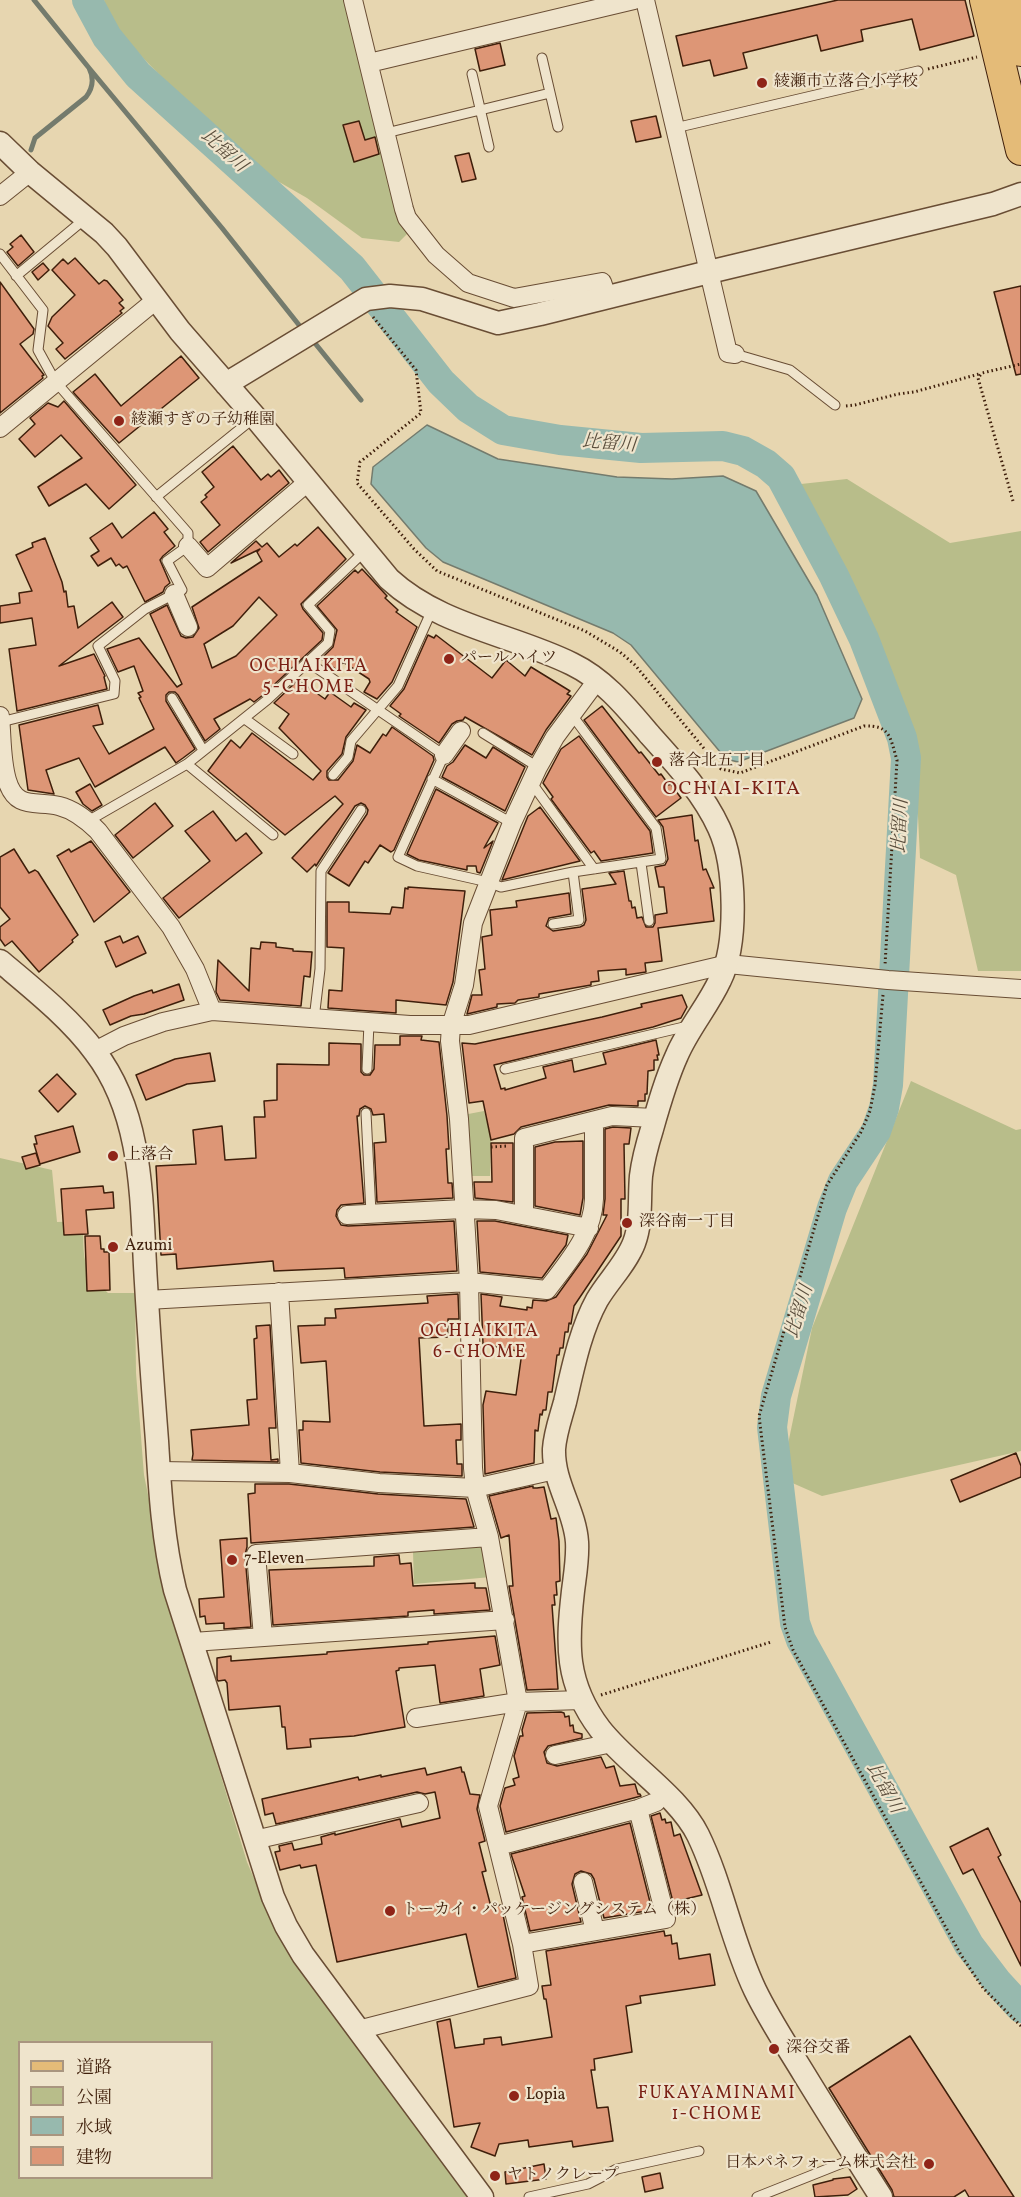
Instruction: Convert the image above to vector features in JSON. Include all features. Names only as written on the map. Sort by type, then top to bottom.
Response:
[{"type":"main road","points":[[985,0],[1021,150]]},
{"type":"main road","points":[[1010,0],[1021,51]]},
{"type":"street","points":[[353,0],[406,218],[436,255],[468,283],[514,298],[602,282],[608,297]]},
{"type":"street","points":[[369,63],[633,0]]},
{"type":"street","points":[[645,0],[728,353],[735,354]]},
{"type":"street","points":[[0,143],[117,247],[156,300],[389,579],[408,596],[432,610],[549,654],[575,665],[598,680],[614,694],[693,786],[713,816],[722,835],[727,853],[732,906],[732,935],[728,964],[719,984],[676,1056],[655,1118],[645,1158],[639,1226],[634,1242],[628,1256],[595,1305],[583,1334],[555,1439],[555,1470],[577,1538],[568,1643],[570,1666],[582,1700],[612,1743],[686,1814],[698,1835],[742,1961],[756,1992],[855,2158],[881,2197]]},
{"type":"street","points":[[0,196],[30,172]]},
{"type":"street","points":[[226,384],[363,300],[390,296],[422,300],[498,323],[993,204],[1021,194]]},
{"type":"street","points":[[0,428],[156,300]]},
{"type":"street","points":[[188,546],[207,568],[309,482]]},
{"type":"street","points":[[174,594],[188,627]]},
{"type":"street","points":[[358,2030],[529,1986],[522,1944],[488,1806],[518,1702],[489,1537],[475,1488],[472,1468],[470,1282],[463,1209],[459,1119],[450,1041],[451,1026],[464,985],[473,923],[512,823],[555,737],[598,680]]},
{"type":"street","points":[[0,716],[6,779],[11,790],[20,800],[29,804],[57,806],[70,810],[88,821],[171,927],[195,969],[212,1011]]},
{"type":"street","points":[[444,755],[461,731]]},
{"type":"street","points":[[0,961],[44,997],[95,1051],[116,1089],[130,1128],[139,1171],[159,1471],[164,1535],[170,1572],[273,1897],[303,1955],[482,2197]]},
{"type":"street","points":[[95,1051],[124,1036],[163,1022],[212,1011],[369,1023],[451,1026],[477,1023],[728,964],[886,980],[1021,989]]},
{"type":"street","points":[[524,1215],[524,1138],[612,1116],[655,1118]]},
{"type":"street","points":[[147,1300],[470,1282],[547,1290],[589,1228],[594,1211],[594,1121]]},
{"type":"street","points":[[347,1215],[463,1209],[496,1210],[589,1228]]},
{"type":"street","points":[[279,1292],[290,1473]]},
{"type":"street","points":[[159,1471],[290,1473],[379,1483],[475,1488],[555,1470]]},
{"type":"street","points":[[263,1637],[256,1554],[489,1537]]},
{"type":"street","points":[[193,1642],[505,1620]]},
{"type":"street","points":[[416,1718],[518,1702],[582,1700]]},
{"type":"street","points":[[555,1755],[612,1743]]},
{"type":"street","points":[[498,1846],[639,1809],[656,1802],[664,1793]]},
{"type":"street","points":[[254,1840],[419,1803]]},
{"type":"street","points":[[522,1944],[666,1919],[639,1809]]},
{"type":"street","points":[[583,1882],[595,1931]]},
{"type":"lane","points":[[542,58],[558,127]]},
{"type":"lane","points":[[675,128],[918,71]]},
{"type":"lane","points":[[472,74],[489,147]]},
{"type":"lane","points":[[386,133],[550,93]]},
{"type":"lane","points":[[16,276],[87,218]]},
{"type":"lane","points":[[0,254],[43,310],[38,350],[55,381],[188,533],[188,546],[167,561],[182,590],[146,609],[98,646],[115,681],[114,694],[1,722]]},
{"type":"lane","points":[[735,354],[790,370],[835,405]]},
{"type":"lane","points":[[156,497],[255,417]]},
{"type":"lane","points":[[88,821],[187,764],[245,718],[328,643],[330,631],[308,605],[365,550]]},
{"type":"lane","points":[[333,775],[348,757],[351,741],[398,686],[432,610]]},
{"type":"lane","points":[[308,662],[444,755],[398,857],[417,866],[501,887],[573,872],[661,860],[656,828],[572,715]]},
{"type":"lane","points":[[172,698],[203,750]]},
{"type":"lane","points":[[245,718],[293,754]]},
{"type":"lane","points":[[483,733],[535,774],[594,869]]},
{"type":"lane","points":[[187,764],[273,835]]},
{"type":"lane","points":[[432,779],[512,823]]},
{"type":"lane","points":[[314,1019],[320,969],[321,871],[361,810]]},
{"type":"lane","points":[[641,863],[649,921]]},
{"type":"lane","points":[[553,924],[579,920],[573,872]]},
{"type":"lane","points":[[367,1069],[369,1023]]},
{"type":"lane","points":[[505,1070],[693,1025]]},
{"type":"lane","points":[[366,1113],[371,1213]]},
{"type":"lane","points":[[529,2197],[542,2196],[588,2184],[617,2169],[699,2151]]},
{"type":"lane","points":[[758,2197],[855,2158]]},
{"type":"path","points":[[918,71],[985,56]]},
{"type":"path","points":[[363,300],[416,370],[421,413],[360,462],[357,483],[425,561],[437,571],[585,631],[620,652],[635,665],[721,769],[740,773],[864,726],[881,727],[888,731],[897,760],[886,980],[875,1085],[870,1111],[861,1132],[827,1185],[759,1416],[785,1627],[793,1650],[961,1955],[983,1988],[1021,2026]]},
{"type":"path","points":[[835,405],[855,405],[1021,364]]},
{"type":"path","points":[[980,374],[978,378],[985,406],[1013,501]]},
{"type":"path","points":[[582,1700],[771,1642]]},
{"type":"green space","points":[[104,0],[347,0],[412,229],[399,242],[362,238],[307,198],[260,171],[217,133],[109,21]]},
{"type":"green space","points":[[847,479],[950,543],[1021,531],[1021,971],[978,971],[956,875],[920,858],[914,733],[801,484]]},
{"type":"green space","points":[[911,1081],[1016,1130],[1021,1129],[1021,1451],[822,1496],[781,1478],[812,1328]]},
{"type":"green space","points":[[484,1111],[491,1139],[490,1176],[469,1176],[463,1115]]},
{"type":"green space","points":[[0,1158],[52,1170],[57,1222],[83,1221],[85,1261],[92,1276],[108,1293],[135,1293],[136,1373],[144,1475],[174,1621],[247,1862],[272,1921],[295,1964],[468,2197],[0,2197]]},
{"type":"green space","points":[[480,1546],[486,1551],[491,1577],[414,1584],[413,1552]]},
{"type":"water","points":[[427,425],[498,459],[617,477],[672,479],[723,476],[756,491],[817,595],[862,699],[854,718],[738,762],[726,759],[631,645],[613,633],[443,562],[426,548],[371,484],[373,467]]},
{"type":"building","points":[[838,0],[965,0],[974,36],[920,50],[912,19],[861,30],[863,41],[821,51],[817,35],[743,53],[747,68],[714,76],[710,60],[683,66],[676,36]]},
{"type":"building","points":[[500,43],[505,65],[480,71],[475,49]]},
{"type":"building","points":[[656,116],[661,137],[636,142],[631,121]]},
{"type":"building","points":[[359,121],[365,140],[375,137],[379,154],[354,162],[343,125]]},
{"type":"building","points":[[469,153],[476,179],[462,182],[455,156]]},
{"type":"building","points":[[21,235],[34,252],[18,266],[7,252],[13,247],[10,244]]},
{"type":"building","points":[[75,258],[99,284],[104,280],[107,281],[123,300],[119,303],[124,308],[120,311],[122,313],[65,359],[56,349],[63,343],[48,326],[52,317],[75,295],[52,270],[63,259],[68,264]]},
{"type":"building","points":[[43,263],[49,270],[38,280],[32,272]]},
{"type":"building","points":[[0,282],[34,329],[33,334],[20,344],[44,375],[0,413]]},
{"type":"building","points":[[1021,286],[1021,374],[1016,375],[994,292]]},
{"type":"building","points":[[181,356],[199,378],[119,443],[73,392],[95,374],[121,406]]},
{"type":"building","points":[[64,401],[136,485],[109,509],[86,484],[49,506],[38,487],[82,458],[61,435],[35,457],[19,439],[35,424],[30,418],[48,403],[58,407]]},
{"type":"building","points":[[233,446],[261,480],[268,474],[271,477],[279,470],[289,483],[208,552],[200,542],[220,525],[201,502],[214,487],[202,472]]},
{"type":"building","points":[[154,512],[168,529],[164,532],[175,546],[160,560],[170,583],[163,592],[145,602],[127,566],[123,568],[119,564],[116,566],[111,558],[98,566],[91,556],[99,551],[90,538],[112,523],[122,538]]},
{"type":"building","points":[[318,527],[346,559],[301,604],[323,633],[322,640],[263,695],[254,702],[250,699],[214,719],[220,729],[205,741],[178,695],[175,692],[169,692],[166,695],[166,701],[195,749],[176,763],[165,747],[95,787],[79,758],[46,770],[54,794],[28,790],[19,725],[98,705],[103,724],[93,726],[109,754],[154,729],[139,698],[141,697],[138,693],[143,691],[134,666],[118,672],[107,649],[139,638],[177,687],[182,684],[150,614],[167,605],[181,636],[193,637],[199,628],[192,607],[262,561],[257,552],[260,549],[231,563],[256,541],[262,547],[267,543],[279,557],[295,544],[297,546]],"holes":[[[259,597],[277,615],[236,656],[212,668],[204,644],[233,626]]]},
{"type":"building","points":[[45,538],[64,592],[66,591],[68,607],[74,606],[78,628],[112,602],[123,617],[59,666],[94,654],[105,676],[107,689],[17,711],[9,649],[36,645],[32,618],[0,623],[0,606],[20,603],[19,593],[32,591],[16,555],[33,547],[32,543]]},
{"type":"building","points":[[362,569],[387,596],[385,598],[398,610],[396,612],[417,627],[392,682],[377,699],[364,692],[370,682],[369,679],[343,662],[337,670],[321,659],[333,647],[337,630],[317,606],[355,570],[358,573]]},
{"type":"building","points":[[428,635],[434,638],[436,635],[492,678],[506,660],[525,676],[531,667],[570,691],[567,694],[571,696],[546,730],[532,755],[465,717],[452,724],[439,743],[399,716],[401,714],[390,706],[404,689]]},
{"type":"building","points":[[298,680],[325,699],[330,692],[351,707],[354,703],[366,710],[346,737],[342,754],[327,771],[329,780],[338,780],[353,761],[357,745],[370,753],[383,734],[386,736],[392,727],[433,756],[434,760],[394,850],[391,852],[380,845],[368,863],[365,861],[349,886],[328,873],[367,814],[368,810],[365,805],[361,803],[355,806],[316,866],[315,864],[307,872],[292,858],[343,804],[335,796],[285,835],[208,771],[231,740],[240,748],[252,733],[313,780],[321,771],[279,728],[289,714],[274,703]]},
{"type":"building","points":[[602,706],[639,753],[641,752],[669,785],[670,783],[681,798],[656,817],[584,720]]},
{"type":"building","points":[[579,736],[650,831],[653,853],[601,861],[594,851],[591,853],[551,799],[553,797],[543,783],[561,749]]},
{"type":"building","points":[[465,745],[486,758],[493,747],[525,767],[505,811],[442,777],[447,766],[453,762]]},
{"type":"building","points":[[90,784],[102,805],[92,811],[83,804],[76,792]]},
{"type":"building","points":[[436,789],[498,823],[484,848],[493,841],[480,873],[477,872],[476,866],[467,866],[467,870],[419,860],[407,854]]},
{"type":"building","points":[[155,803],[173,826],[133,858],[115,835]]},
{"type":"building","points":[[540,807],[580,861],[502,880],[528,816]]},
{"type":"building","points":[[213,811],[236,841],[246,833],[262,853],[179,918],[163,898],[210,861],[185,831]]},
{"type":"building","points":[[692,815],[695,841],[698,840],[703,870],[706,869],[714,888],[710,888],[714,921],[658,928],[662,961],[645,963],[646,972],[626,975],[626,969],[598,971],[599,981],[591,982],[591,985],[539,994],[539,997],[518,1000],[515,1003],[497,1004],[497,1007],[467,1014],[472,995],[482,995],[479,970],[485,969],[482,937],[492,935],[490,910],[517,907],[516,901],[569,893],[571,914],[549,918],[546,926],[553,931],[580,927],[586,920],[582,889],[616,884],[609,873],[624,871],[629,901],[631,901],[632,908],[635,907],[637,918],[642,917],[646,927],[653,927],[655,915],[667,913],[664,887],[659,887],[655,867],[665,865],[668,859],[663,827],[658,820]]},
{"type":"building","points":[[91,841],[130,892],[94,922],[57,856],[69,849],[71,852]]},
{"type":"building","points":[[14,849],[29,873],[35,870],[38,872],[78,935],[39,972],[12,941],[5,946],[0,939],[0,927],[10,919],[0,907],[0,857]]},
{"type":"building","points":[[408,887],[465,891],[453,982],[446,1005],[396,1000],[396,1013],[328,1008],[329,990],[342,991],[344,948],[327,947],[327,902],[349,902],[349,912],[390,914],[392,907],[403,908],[405,888],[408,889]]},
{"type":"building","points":[[120,936],[123,943],[138,936],[146,953],[116,967],[105,942]]},
{"type":"building","points":[[261,942],[276,943],[276,947],[293,949],[293,951],[312,952],[310,977],[304,976],[301,1006],[220,1000],[216,992],[218,960],[249,991],[251,948],[260,949]]},
{"type":"building","points":[[179,984],[184,1000],[144,1014],[131,1016],[110,1025],[103,1010],[134,996],[152,990],[153,993]]},
{"type":"building","points":[[682,995],[687,1007],[681,1018],[653,1027],[494,1065],[501,1089],[505,1088],[505,1090],[546,1078],[543,1067],[572,1060],[574,1072],[606,1064],[603,1053],[656,1040],[659,1055],[657,1055],[658,1060],[654,1060],[654,1070],[648,1071],[645,1101],[638,1101],[638,1106],[609,1105],[521,1127],[514,1134],[491,1140],[483,1101],[469,1103],[462,1043],[475,1044],[602,1017],[642,1007],[641,1004]]},
{"type":"building","points":[[400,1036],[422,1036],[421,1040],[439,1042],[447,1116],[448,1183],[452,1183],[453,1198],[377,1202],[374,1143],[386,1142],[384,1114],[373,1115],[371,1109],[365,1106],[360,1109],[359,1116],[357,1116],[364,1203],[341,1205],[336,1216],[341,1225],[348,1226],[454,1221],[457,1271],[345,1278],[344,1268],[274,1271],[273,1261],[177,1269],[176,1254],[161,1255],[156,1166],[196,1164],[193,1130],[222,1126],[225,1160],[256,1158],[254,1117],[265,1117],[264,1101],[277,1100],[277,1064],[329,1065],[329,1043],[361,1044],[361,1072],[364,1075],[370,1075],[374,1069],[375,1045],[400,1045]]},
{"type":"building","points":[[210,1053],[215,1081],[187,1084],[146,1100],[136,1075],[175,1059]]},
{"type":"building","points":[[57,1074],[76,1094],[58,1112],[39,1091]]},
{"type":"building","points":[[73,1126],[80,1152],[40,1164],[34,1144],[37,1144],[35,1136]]},
{"type":"building","points":[[631,1128],[629,1144],[624,1144],[625,1199],[621,1199],[621,1236],[574,1306],[571,1324],[569,1323],[568,1332],[565,1332],[563,1348],[560,1348],[559,1355],[557,1355],[552,1392],[548,1392],[546,1410],[543,1410],[542,1415],[540,1414],[538,1431],[535,1430],[534,1463],[485,1474],[483,1405],[486,1391],[516,1395],[522,1352],[483,1344],[481,1294],[502,1297],[500,1306],[527,1310],[527,1307],[532,1308],[533,1300],[546,1301],[556,1297],[587,1254],[607,1215],[603,1215],[605,1129]]},
{"type":"building","points":[[583,1141],[583,1198],[580,1215],[535,1206],[535,1147],[555,1142]]},
{"type":"building","points":[[491,1143],[513,1143],[513,1202],[475,1198],[474,1182],[492,1182]]},
{"type":"building","points":[[36,1153],[40,1165],[26,1169],[22,1157]]},
{"type":"building","points":[[103,1186],[104,1193],[113,1192],[114,1208],[86,1210],[88,1234],[64,1235],[61,1189]]},
{"type":"building","points":[[477,1221],[495,1221],[568,1235],[566,1245],[542,1278],[480,1272]]},
{"type":"building","points":[[85,1236],[100,1236],[101,1249],[109,1252],[110,1290],[87,1291]]},
{"type":"building","points":[[458,1294],[459,1319],[448,1319],[448,1337],[419,1338],[424,1426],[461,1424],[461,1440],[456,1440],[457,1464],[462,1464],[462,1476],[380,1472],[301,1463],[299,1430],[303,1430],[303,1421],[330,1422],[326,1361],[301,1363],[298,1326],[325,1325],[325,1318],[336,1318],[335,1309],[428,1303],[427,1296]]},
{"type":"building","points":[[270,1325],[276,1428],[269,1428],[271,1460],[278,1459],[278,1462],[192,1460],[191,1430],[249,1425],[247,1400],[257,1399],[254,1339],[257,1338],[256,1326]]},
{"type":"building","points":[[1016,1453],[1021,1466],[1021,1477],[960,1502],[951,1480]]},
{"type":"building","points":[[255,1484],[289,1484],[378,1494],[466,1499],[474,1527],[251,1543],[248,1494],[255,1493]]},
{"type":"building","points":[[533,1486],[533,1488],[544,1487],[551,1519],[556,1518],[559,1541],[560,1581],[556,1582],[557,1595],[554,1595],[555,1605],[552,1605],[558,1689],[527,1690],[509,1586],[513,1586],[509,1535],[501,1538],[489,1496]]},
{"type":"building","points":[[247,1538],[245,1555],[251,1627],[224,1629],[224,1623],[206,1624],[205,1616],[200,1617],[199,1599],[224,1597],[220,1540]]},
{"type":"building","points":[[399,1555],[400,1564],[411,1563],[413,1586],[475,1583],[475,1588],[486,1588],[490,1610],[434,1614],[434,1610],[408,1612],[408,1616],[273,1625],[269,1570],[374,1566],[374,1557]]},
{"type":"building","points":[[495,1636],[500,1665],[480,1669],[484,1696],[440,1703],[435,1665],[399,1668],[396,1671],[405,1727],[354,1736],[310,1739],[311,1747],[287,1749],[280,1706],[229,1710],[227,1683],[225,1680],[218,1681],[217,1679],[217,1658],[231,1656],[231,1661],[327,1654],[327,1652]]},
{"type":"building","points":[[561,1712],[565,1717],[569,1716],[570,1726],[573,1725],[574,1732],[582,1734],[582,1738],[548,1746],[544,1752],[547,1763],[557,1766],[601,1757],[606,1768],[614,1766],[620,1786],[635,1784],[641,1796],[506,1832],[500,1806],[505,1788],[515,1785],[513,1779],[519,1777],[514,1756],[520,1736],[523,1736],[522,1730],[527,1713]]},
{"type":"building","points":[[461,1767],[470,1794],[480,1795],[477,1809],[485,1841],[479,1843],[486,1871],[482,1872],[491,1907],[501,1905],[516,1978],[478,1987],[466,1934],[337,1962],[316,1865],[301,1868],[300,1865],[280,1870],[275,1852],[280,1851],[279,1846],[292,1843],[294,1850],[322,1844],[321,1837],[400,1819],[402,1827],[440,1818],[435,1792],[425,1794],[417,1792],[276,1824],[273,1813],[265,1815],[262,1799],[358,1777],[359,1780],[425,1768],[427,1775]]},
{"type":"building","points":[[660,1813],[662,1820],[665,1819],[666,1823],[671,1822],[674,1836],[680,1834],[702,1895],[673,1902],[651,1816]]},
{"type":"building","points":[[630,1823],[652,1910],[604,1918],[594,1879],[591,1874],[581,1871],[575,1874],[572,1884],[581,1922],[530,1931],[522,1897],[525,1896],[511,1854]]},
{"type":"building","points":[[988,1828],[1001,1855],[998,1857],[1021,1903],[1021,1966],[973,1869],[963,1874],[950,1847]]},
{"type":"building","points":[[664,1931],[665,1936],[671,1935],[672,1944],[677,1943],[679,1959],[710,1954],[715,1985],[640,1996],[641,2003],[626,2006],[632,2052],[594,2059],[595,2070],[591,2070],[597,2108],[608,2107],[613,2141],[573,2147],[572,2141],[529,2147],[528,2140],[499,2144],[495,2156],[471,2147],[480,2123],[454,2127],[437,2022],[450,2019],[455,2048],[484,2044],[484,2039],[501,2037],[502,2045],[552,2037],[542,1986],[551,1985],[546,1951]]},
{"type":"building","points":[[910,2036],[1014,2197],[969,2197],[965,2190],[954,2197],[894,2197],[892,2190],[829,2088]]},
{"type":"building","points":[[544,2164],[546,2179],[506,2184],[505,2172]]},
{"type":"building","points":[[660,2173],[663,2188],[645,2192],[642,2177]]},
{"type":"building","points":[[850,2177],[857,2189],[848,2195],[815,2197],[813,2185]]},
{"type":"waterway","points":[[31,150],[35,138],[86,97],[92,79],[89,68],[34,0]]},
{"type":"waterway","name":"比留川","points":[[87,0],[107,37],[138,75],[352,268],[441,382],[468,408],[503,430],[560,440],[641,448],[723,446],[743,451],[766,464],[781,477],[834,576],[864,639],[902,738],[906,758],[888,1085],[884,1108],[876,1131],[843,1181],[832,1208],[776,1396],[772,1427],[795,1623],[801,1640],[969,1945],[998,1983],[1021,2008]]},
{"type":"waterway","points":[[89,68],[299,325]]},
{"type":"waterway","points":[[314,342],[361,400]]},
{"type":"place","name":"綾瀬市立落合小学校","points":[[762,83]]},
{"type":"place","name":"綾瀬すぎの子幼稚園","points":[[119,421]]},
{"type":"place","name":"パールハイツ","points":[[449,659]]},
{"type":"place","name":"落合北五丁目","points":[[657,762]]},
{"type":"place","name":"上落合","points":[[113,1156]]},
{"type":"place","name":"深谷南一丁目","points":[[627,1223]]},
{"type":"place","name":"Azumi","points":[[113,1247]]},
{"type":"place","name":"7-Eleven","points":[[232,1560]]},
{"type":"place","name":"トーカイ・パッケージングシステム（株）","points":[[390,1911]]},
{"type":"place","name":"深谷交番","points":[[774,2049]]},
{"type":"place","name":"Lopia","points":[[514,2096]]},
{"type":"place","name":"日本パネフォーム株式会社","points":[[929,2164]]},
{"type":"place","name":"ヤトノクレープ","points":[[495,2176]]},
{"type":"district","name":"OCHIAIKITA 5-CHOME","points":[[309,678]]},
{"type":"district","name":"OCHIAI-KITA","points":[[732,790]]},
{"type":"district","name":"OCHIAIKITA 6-CHOME","points":[[480,1343]]},
{"type":"district","name":"FUKAYAMINAMI 1-CHOME","points":[[717,2105]]}]
